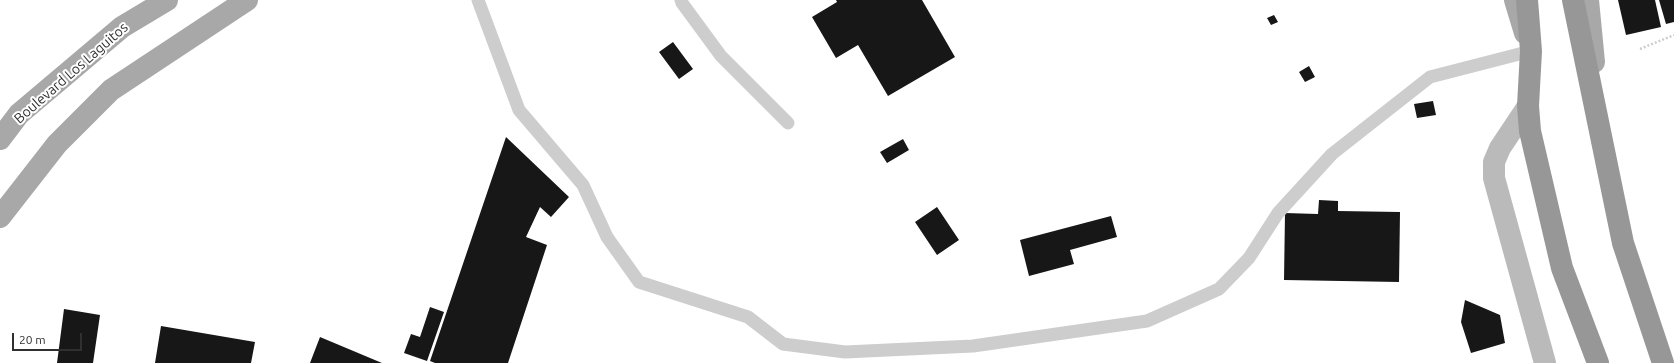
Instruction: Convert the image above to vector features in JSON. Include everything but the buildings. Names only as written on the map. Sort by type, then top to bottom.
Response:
[{"type":"highway","points":[[1527,0],[1531,51],[1528,106],[1530,131],[1562,268],[1598,363]]},
{"type":"highway","points":[[1573,0],[1623,243],[1664,363]]},
{"type":"main road","name":"Boulevard Los Laguitos","points":[[0,139],[20,114],[122,27],[167,0]]},
{"type":"main road","points":[[0,217],[57,144],[111,90],[247,0]]},
{"type":"main road","points":[[1515,0],[1531,51]]},
{"type":"main road","points":[[1588,0],[1600,129]]},
{"type":"street","points":[[1528,106],[1500,148],[1494,162],[1494,178],[1545,363]]},
{"type":"lane","points":[[478,0],[519,110],[583,185],[607,237],[639,282],[748,317],[783,344],[845,352],[973,346],[1147,321],[1219,289],[1249,258],[1278,213],[1332,154],[1430,77],[1531,51]]},
{"type":"lane","points":[[681,0],[721,56],[788,123]]},
{"type":"path","points":[[1640,49],[1674,34]]}]
